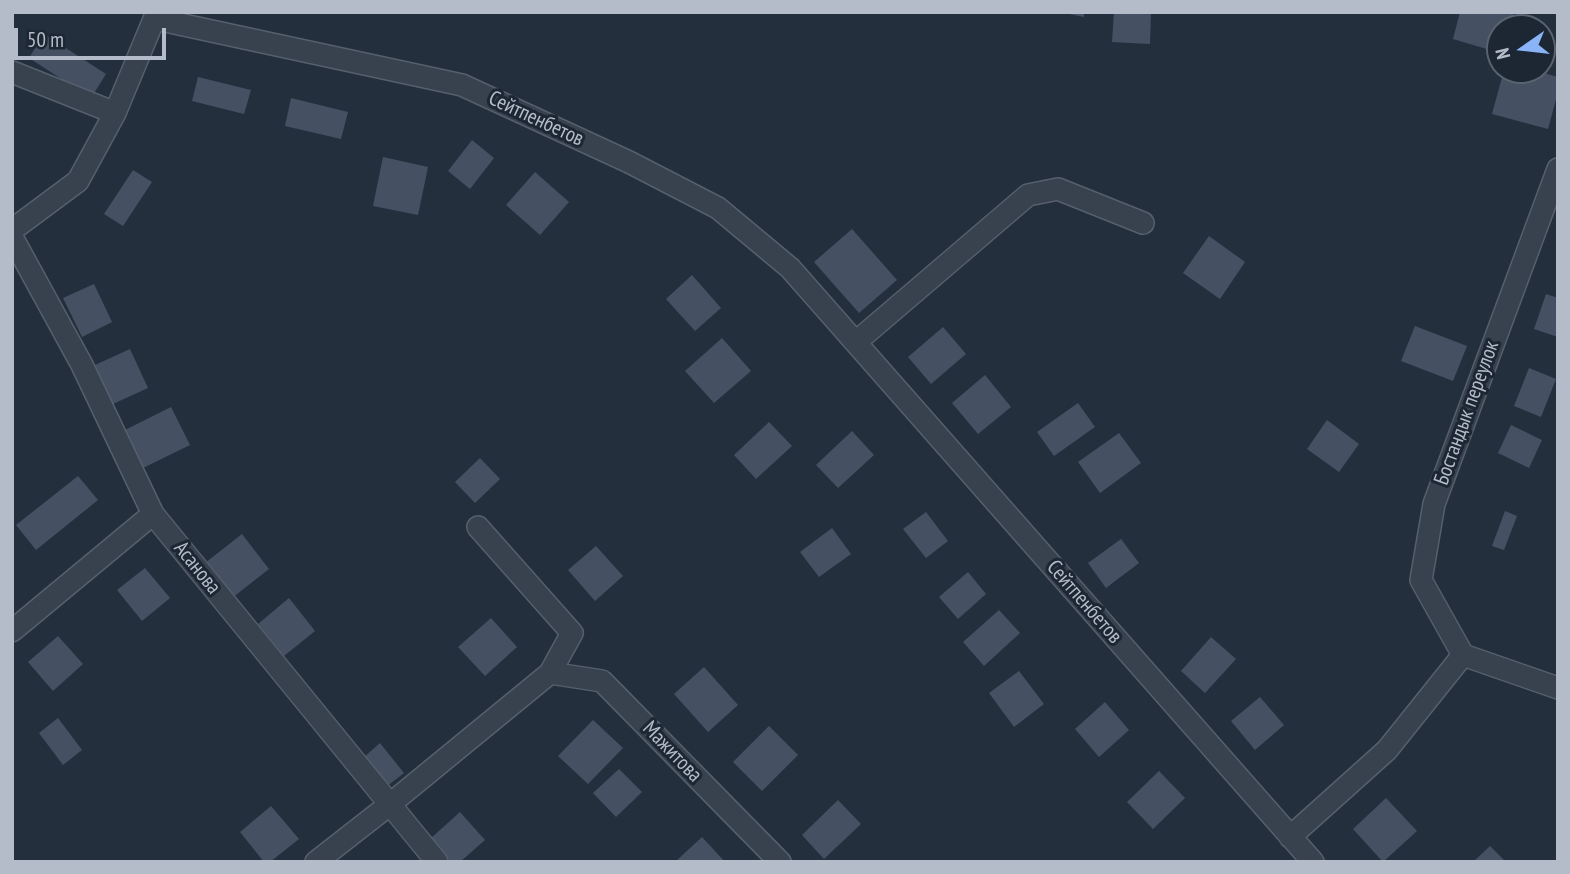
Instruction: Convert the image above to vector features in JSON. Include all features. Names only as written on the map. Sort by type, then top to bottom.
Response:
[{"type":"street","points":[[12,230],[78,181],[115,113],[156,16]]},
{"type":"street","name":"Сейтпенбетов","points":[[156,16],[462,85],[629,162],[718,208],[790,268],[1313,862]]},
{"type":"street","points":[[12,72],[115,113]]},
{"type":"street","name":"Бостандык переулок","points":[[1463,655],[1421,580],[1433,504],[1558,169]]},
{"type":"street","points":[[856,342],[1028,195],[1058,189],[1143,223]]},
{"type":"street","name":"Асанова","points":[[12,237],[82,365],[153,514],[437,862]]},
{"type":"street","points":[[12,631],[153,514]]},
{"type":"street","points":[[316,862],[550,673],[572,633],[478,527]]},
{"type":"street","points":[[1290,837],[1387,750],[1463,655],[1558,688]]},
{"type":"street","name":"Мажитова","points":[[550,673],[602,681],[779,862]]},
{"type":"building","points":[[1060,12],[1084,12],[1084,17]]},
{"type":"building","points":[[1114,12],[1151,12],[1150,44],[1112,42]]},
{"type":"building","points":[[1460,12],[1514,12],[1486,14],[1486,49],[1453,39]]},
{"type":"building","points":[[44,34],[106,74],[91,98],[29,58]]},
{"type":"building","points":[[198,77],[251,90],[244,114],[192,101]]},
{"type":"building","points":[[1558,77],[1558,92],[1548,129],[1492,114],[1500,84],[1556,84]]},
{"type":"building","points":[[291,98],[348,112],[341,139],[285,126]]},
{"type":"building","points":[[472,140],[494,158],[470,189],[448,171]]},
{"type":"building","points":[[383,157],[428,167],[418,215],[373,206]]},
{"type":"building","points":[[133,170],[152,182],[123,226],[104,214]]},
{"type":"building","points":[[535,172],[569,202],[540,235],[506,205]]},
{"type":"building","points":[[852,229],[897,280],[859,313],[814,262]]},
{"type":"building","points":[[1209,236],[1245,262],[1220,299],[1183,273]]},
{"type":"building","points":[[692,275],[721,308],[695,331],[666,299]]},
{"type":"building","points":[[94,284],[112,322],[82,337],[63,298]]},
{"type":"building","points":[[1546,294],[1558,298],[1558,337],[1534,329]]},
{"type":"building","points":[[1415,326],[1467,346],[1453,381],[1401,361]]},
{"type":"building","points":[[943,327],[966,354],[931,384],[908,357]]},
{"type":"building","points":[[722,338],[751,371],[714,403],[685,371]]},
{"type":"building","points":[[130,349],[148,388],[113,404],[95,365]]},
{"type":"building","points":[[1529,368],[1556,379],[1541,417],[1514,406]]},
{"type":"building","points":[[985,375],[1011,407],[978,434],[952,403]]},
{"type":"building","points":[[1078,403],[1095,427],[1054,456],[1037,432]]},
{"type":"building","points":[[171,407],[190,445],[143,468],[125,430]]},
{"type":"building","points":[[1327,420],[1359,444],[1339,472],[1307,449]]},
{"type":"building","points":[[769,422],[792,446],[756,479],[734,455]]},
{"type":"building","points":[[1511,425],[1542,440],[1529,468],[1498,453]]},
{"type":"building","points":[[852,431],[874,455],[838,488],[816,465]]},
{"type":"building","points":[[1119,433],[1141,463],[1100,493],[1078,462]]},
{"type":"building","points":[[480,458],[500,479],[475,503],[455,482]]},
{"type":"building","points":[[78,476],[98,500],[36,550],[16,525]]},
{"type":"building","points":[[1505,511],[1517,516],[1504,550],[1492,546]]},
{"type":"building","points":[[926,512],[948,541],[926,558],[903,529]]},
{"type":"building","points":[[832,528],[851,554],[819,577],[800,552]]},
{"type":"building","points":[[242,534],[269,569],[232,598],[205,563]]},
{"type":"building","points":[[1121,539],[1139,563],[1106,588],[1088,563]]},
{"type":"building","points":[[596,546],[623,576],[595,601],[568,570]]},
{"type":"building","points":[[145,568],[170,598],[142,621],[117,590]]},
{"type":"building","points":[[968,572],[986,594],[958,619],[939,597]]},
{"type":"building","points":[[289,598],[315,631],[284,656],[258,624]]},
{"type":"building","points":[[999,610],[1020,633],[984,666],[963,642]]},
{"type":"building","points":[[491,618],[517,647],[485,676],[458,647]]},
{"type":"building","points":[[58,636],[83,664],[53,691],[28,662]]},
{"type":"building","points":[[1211,637],[1236,659],[1205,693],[1181,671]]},
{"type":"building","points":[[704,667],[738,705],[708,732],[674,694]]},
{"type":"building","points":[[1019,671],[1044,704],[1014,727],[989,693]]},
{"type":"building","points":[[1260,697],[1284,725],[1255,750],[1231,721]]},
{"type":"building","points":[[1105,702],[1129,730],[1099,757],[1075,729]]},
{"type":"building","points":[[58,718],[82,750],[63,765],[39,733]]},
{"type":"building","points":[[593,720],[623,748],[588,784],[558,756]]},
{"type":"building","points":[[769,726],[798,755],[762,791],[733,762]]},
{"type":"building","points":[[380,743],[404,773],[386,787],[363,758]]},
{"type":"building","points":[[619,769],[642,792],[616,817],[593,793]]},
{"type":"building","points":[[1159,771],[1185,798],[1153,829],[1127,802]]},
{"type":"building","points":[[1386,798],[1417,831],[1383,862],[1353,829]]},
{"type":"building","points":[[838,800],[861,824],[824,859],[802,835]]},
{"type":"building","points":[[271,806],[299,839],[270,862],[264,862],[240,832]]},
{"type":"building","points":[[460,812],[485,840],[460,862],[451,862],[430,839]]},
{"type":"building","points":[[702,837],[725,862],[675,862]]},
{"type":"building","points":[[1490,846],[1506,862],[1473,862]]}]
